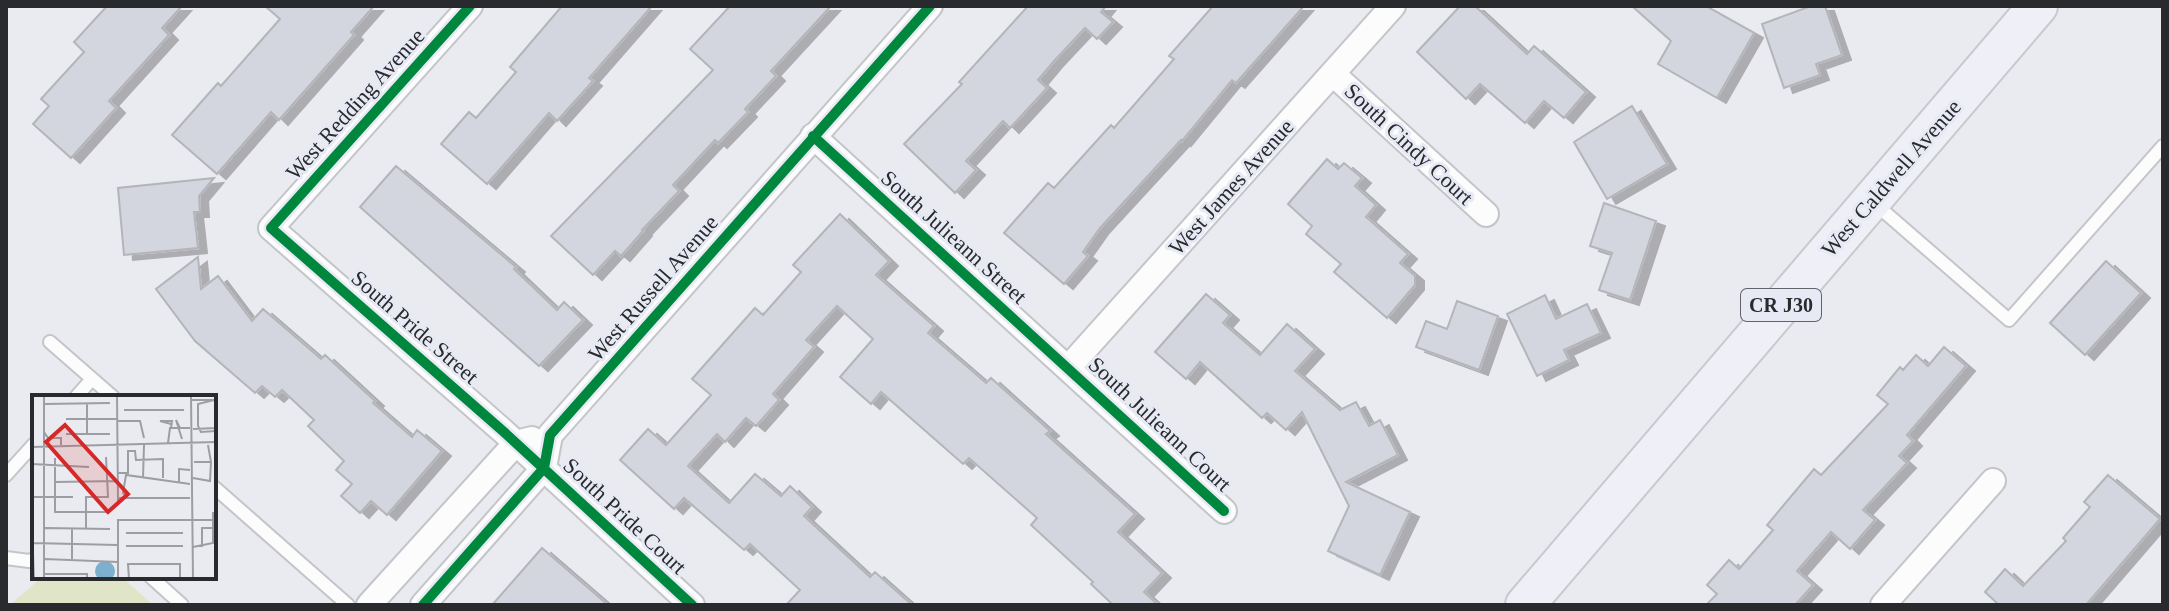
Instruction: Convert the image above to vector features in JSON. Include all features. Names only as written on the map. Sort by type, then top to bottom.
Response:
[{"type":"main road","name":"West Caldwell Avenue","points":[[1525,605],[2038,6]]},
{"type":"street","name":"West Redding Avenue","points":[[271,228],[470,6]]},
{"type":"street","name":"West Russell Avenue","points":[[531,456],[930,6]]},
{"type":"street","name":"West James Avenue","points":[[1068,368],[1393,6]]},
{"type":"street","name":"South Cindy Court","points":[[1333,74],[1486,214]]},
{"type":"street","name":"South Julieann Street","points":[[813,136],[1068,368]]},
{"type":"street","name":"South Pride Street","points":[[271,228],[531,456]]},
{"type":"street","name":"South Julieann Court","points":[[1068,368],[1224,511]]},
{"type":"street","points":[[369,605],[531,456]]},
{"type":"street","points":[[423,605],[531,456]]},
{"type":"street","name":"South Pride Court","points":[[531,456],[692,605]]},
{"type":"street","points":[[1883,605],[1993,481]]},
{"type":"lane","points":[[1871,201],[2009,320],[2163,146]]},
{"type":"lane","points":[[50,342],[111,395]]},
{"type":"lane","points":[[78,395],[92,379]]},
{"type":"lane","points":[[6,475],[32,446]]},
{"type":"lane","points":[[216,489],[348,605]]},
{"type":"lane","points":[[6,558],[32,560]]},
{"type":"lane","points":[[153,579],[182,605]]},
{"type":"green space","points":[[40,579],[124,579],[153,605],[10,605]]},
{"type":"building","points":[[107,6],[182,6],[162,28],[169,35],[109,101],[116,108],[71,158],[33,124],[49,106],[41,99],[84,52],[74,42]]},
{"type":"building","points":[[265,6],[374,6],[351,32],[354,35],[279,120],[271,112],[217,174],[172,135],[218,83],[221,86],[280,19]]},
{"type":"building","points":[[562,6],[652,6],[589,78],[593,81],[557,121],[549,113],[487,184],[441,144],[469,112],[476,118],[516,72],[510,67]]},
{"type":"building","points":[[730,6],[831,6],[771,71],[776,76],[745,109],[748,112],[718,143],[715,140],[673,185],[679,191],[621,256],[615,251],[593,275],[551,236],[713,70],[690,49]]},
{"type":"building","points":[[1028,6],[1106,6],[1101,12],[1113,22],[1097,39],[1085,28],[1054,61],[1038,80],[1047,88],[1010,128],[1003,121],[966,161],[976,170],[955,193],[904,144],[962,84],[959,82]]},
{"type":"building","points":[[1213,6],[1304,6],[1236,83],[1232,80],[1182,141],[1100,228],[1083,252],[1088,256],[1064,284],[1004,233],[1048,183],[1054,188],[1111,125],[1114,128],[1174,59],[1169,56]]},
{"type":"building","points":[[1460,6],[1475,6],[1527,54],[1534,46],[1586,92],[1564,118],[1544,101],[1525,123],[1480,84],[1466,99],[1417,52]]},
{"type":"building","points":[[1632,6],[1706,6],[1754,33],[1717,98],[1658,64],[1671,41]]},
{"type":"building","points":[[1811,6],[1825,6],[1842,55],[1816,64],[1820,75],[1784,88],[1762,24]]},
{"type":"building","points":[[1632,106],[1667,164],[1607,199],[1574,142]]},
{"type":"building","points":[[1327,159],[1338,169],[1344,163],[1362,178],[1355,186],[1376,205],[1366,217],[1408,254],[1400,263],[1415,276],[1415,285],[1387,318],[1334,272],[1341,264],[1306,234],[1312,226],[1288,204]]},
{"type":"building","points":[[396,166],[516,267],[514,269],[557,310],[564,302],[583,320],[539,366],[360,207]]},
{"type":"building","points":[[214,178],[199,196],[200,212],[194,212],[198,248],[124,255],[118,188]]},
{"type":"building","points":[[1604,203],[1656,221],[1630,300],[1599,290],[1612,253],[1590,246]]},
{"type":"building","points":[[840,214],[889,261],[876,275],[934,326],[928,333],[986,383],[991,378],[1050,431],[1046,434],[1135,514],[1118,532],[1162,573],[1144,592],[1158,605],[1113,605],[1091,584],[1093,582],[1031,525],[1037,518],[969,458],[963,464],[881,392],[871,404],[840,377],[873,339],[837,306],[806,340],[814,347],[773,394],[779,400],[756,426],[746,418],[725,442],[717,434],[688,466],[729,503],[755,474],[781,496],[790,486],[812,507],[804,516],[870,577],[875,572],[912,605],[786,605],[800,590],[750,544],[744,550],[684,498],[674,509],[620,460],[648,429],[666,445],[711,395],[692,379],[755,308],[763,315],[801,272],[793,265]]},
{"type":"building","points":[[198,257],[201,289],[218,276],[252,321],[263,309],[321,359],[325,355],[412,437],[417,430],[442,451],[387,515],[371,501],[360,513],[341,496],[352,484],[336,470],[344,461],[308,426],[314,420],[282,390],[275,397],[262,386],[255,393],[195,341],[156,289]]},
{"type":"building","points":[[2106,261],[2141,293],[2085,355],[2050,323]]},
{"type":"building","points":[[1206,294],[1230,315],[1223,323],[1260,355],[1287,324],[1315,349],[1295,371],[1340,410],[1356,402],[1369,426],[1380,420],[1398,455],[1346,482],[1410,512],[1380,575],[1328,551],[1349,506],[1302,412],[1286,430],[1267,413],[1262,418],[1200,362],[1186,379],[1155,352]]},
{"type":"building","points":[[1545,295],[1556,319],[1587,304],[1601,333],[1564,350],[1569,360],[1537,376],[1507,314]]},
{"type":"building","points":[[1457,301],[1498,316],[1479,370],[1416,347],[1426,321],[1447,329]]},
{"type":"building","points":[[1944,347],[1966,366],[1907,435],[1913,441],[1899,456],[1907,463],[1863,510],[1875,520],[1850,549],[1831,532],[1797,571],[1813,585],[1795,605],[1706,605],[1717,594],[1707,585],[1729,560],[1739,569],[1773,530],[1767,525],[1814,469],[1821,475],[1888,404],[1877,395],[1900,367],[1903,370],[1916,355],[1928,366]]},
{"type":"building","points":[[2108,475],[2160,519],[2086,605],[1999,605],[1985,592],[2005,569],[2023,586],[2066,541],[2063,538],[2090,507],[2084,502]]},
{"type":"building","points":[[542,548],[608,605],[492,605]]},
{"type":"cycle path","points":[[470,6],[271,228],[504,432],[692,605]]},
{"type":"cycle path","points":[[423,605],[544,468],[550,435],[930,6]]},
{"type":"cycle path","points":[[813,136],[1224,511]]}]
